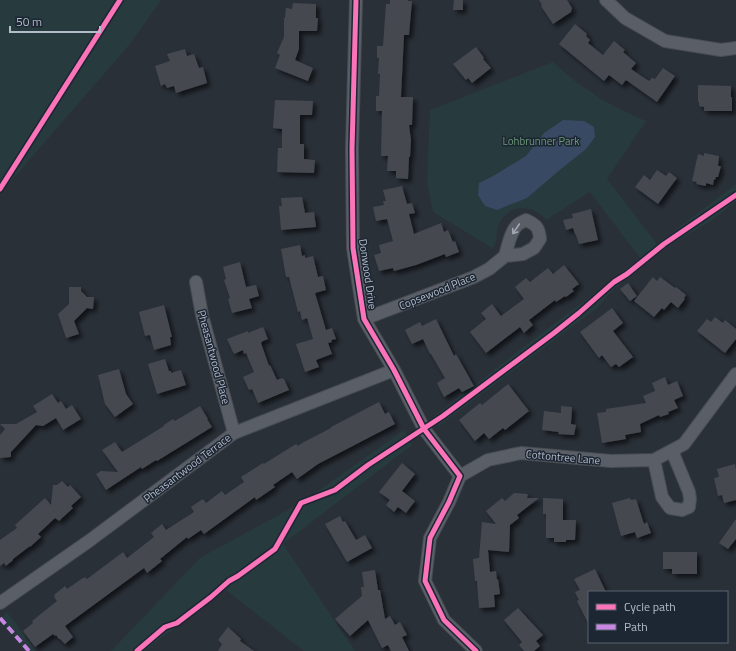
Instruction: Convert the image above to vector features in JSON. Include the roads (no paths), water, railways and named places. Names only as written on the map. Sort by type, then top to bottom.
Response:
[{"type":"street","name":"Donwood Drive","points":[[356,0],[352,149],[353,248],[364,319],[394,370],[424,429],[460,476]]},
{"type":"street","points":[[606,0],[626,18],[665,41],[722,50],[736,48]]},
{"type":"street","name":"Copsewood Place","points":[[364,319],[474,277],[489,269],[505,256]]},
{"type":"street","name":"Pheasantwood Place","points":[[196,282],[202,315],[234,433]]},
{"type":"street","name":"Pheasantwood Terrace","points":[[0,603],[89,541],[234,433],[394,370]]},
{"type":"street","name":"Cottontree Lane","points":[[460,476],[488,460],[521,453],[611,461],[654,460],[684,444],[736,374]]},
{"type":"street","points":[[654,460],[662,497],[670,508],[682,510],[689,507],[689,492],[672,451]]},
{"type":"street","points":[[460,476],[449,502],[430,538],[425,580],[444,620],[476,651]]},
{"type":"water","points":[[563,120],[584,121],[594,127],[595,137],[586,149],[527,198],[497,210],[485,206],[478,195],[479,183],[526,156],[544,133]]},
{"type":"park label","name":"Lohbrunner Park","points":[[541,141]]}]
